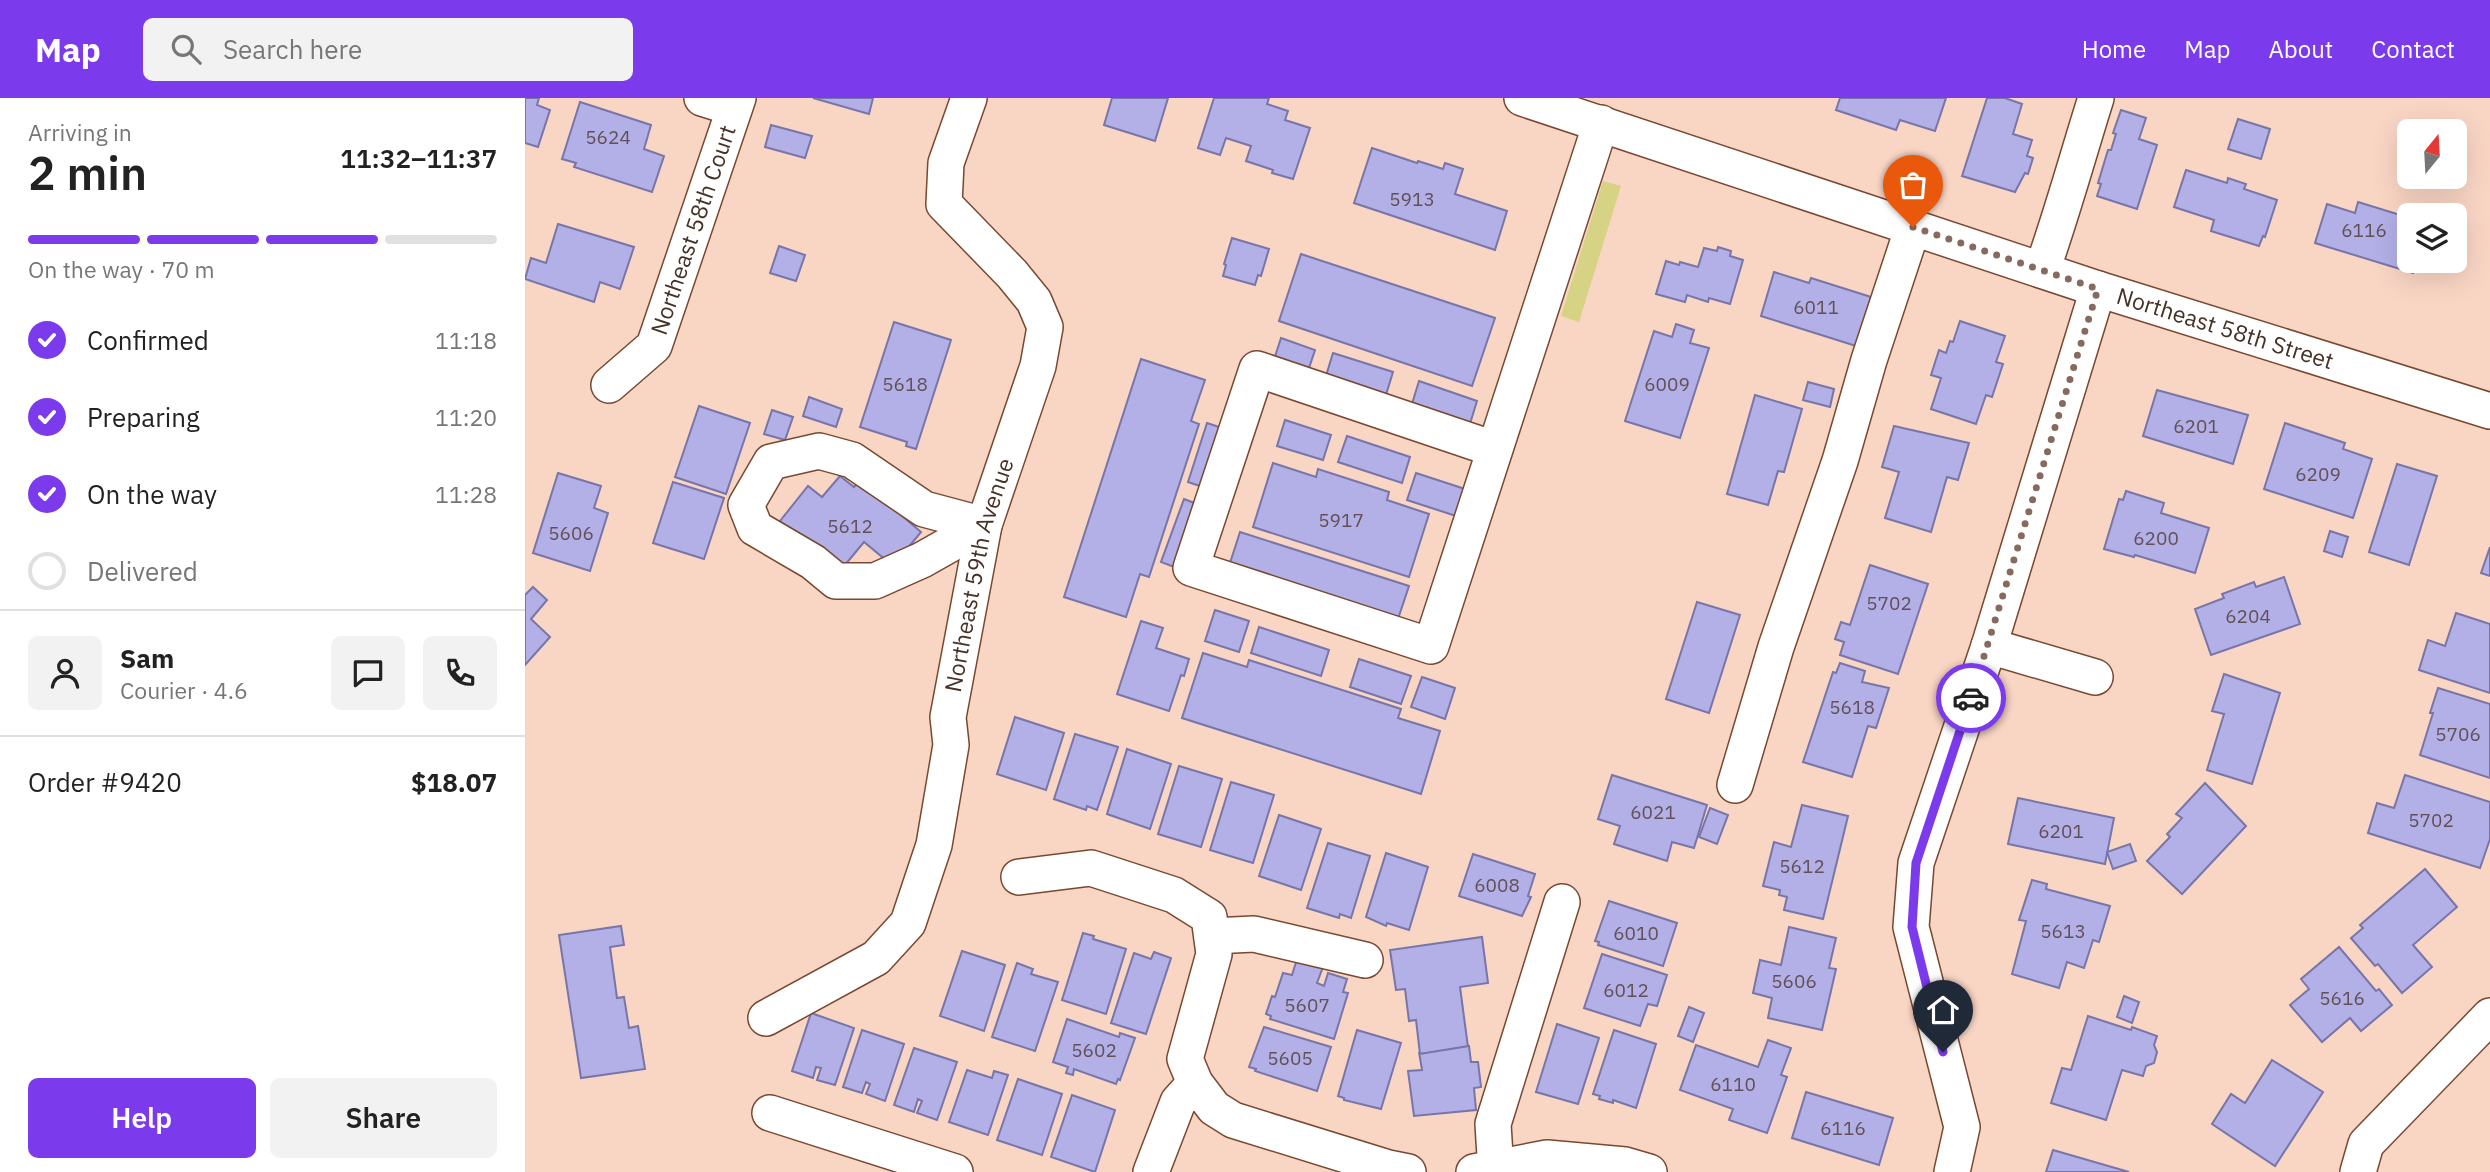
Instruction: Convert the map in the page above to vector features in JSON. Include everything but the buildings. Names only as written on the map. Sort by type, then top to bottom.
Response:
[{"type":"street","name":"Northeast 59th Avenue","points":[[766,1018],[876,958],[908,923],[934,845],[951,746],[948,718],[983,525],[1038,366],[1045,327],[1034,301],[1012,274],[944,204],[946,163],[969,98]]},
{"type":"street","name":"Northeast 58th Street","points":[[1522,98],[2098,289],[2490,411]]},
{"type":"street","points":[[2042,270],[2060,220],[2096,98]]},
{"type":"street","name":"Northeast 58th Court","points":[[609,384],[654,346],[725,101]]},
{"type":"street","points":[[1494,449],[1257,369],[1191,568],[1431,646],[1601,123]]},
{"type":"street","points":[[1735,785],[1776,647],[1840,461],[1913,227]]},
{"type":"street","points":[[1952,1172],[1962,1127],[1912,927],[1916,863],[1989,646],[2098,289]]},
{"type":"street","points":[[818,451],[852,460],[924,509],[983,525],[922,560],[875,581],[836,581],[813,562],[755,528],[746,505],[771,461],[818,451]]},
{"type":"street","points":[[1989,646],[2095,677]]},
{"type":"street","points":[[1019,877],[1091,868],[1174,895],[1210,926],[1365,960]]},
{"type":"street","points":[[1562,902],[1493,1124],[1489,1171],[1547,1158],[1625,1165],[1650,1172]]},
{"type":"street","points":[[1210,926],[1214,954],[1185,1059],[1195,1083],[1214,1108],[1233,1119],[1408,1172]]},
{"type":"street","points":[[2358,1172],[2367,1144],[2490,1016]]},
{"type":"street","points":[[1151,1172],[1178,1102],[1195,1083]]},
{"type":"street","points":[[770,1113],[897,1164],[955,1172]]},
{"type":"shaded area","points":[[1603,181],[1621,186],[1579,322],[1561,316]]},
{"type":"way so far","points":[[1913,227],[2098,289],[1971,698]]},
{"type":"route","points":[[1943,1052],[1912,927],[1916,863],[1971,698]]}]
